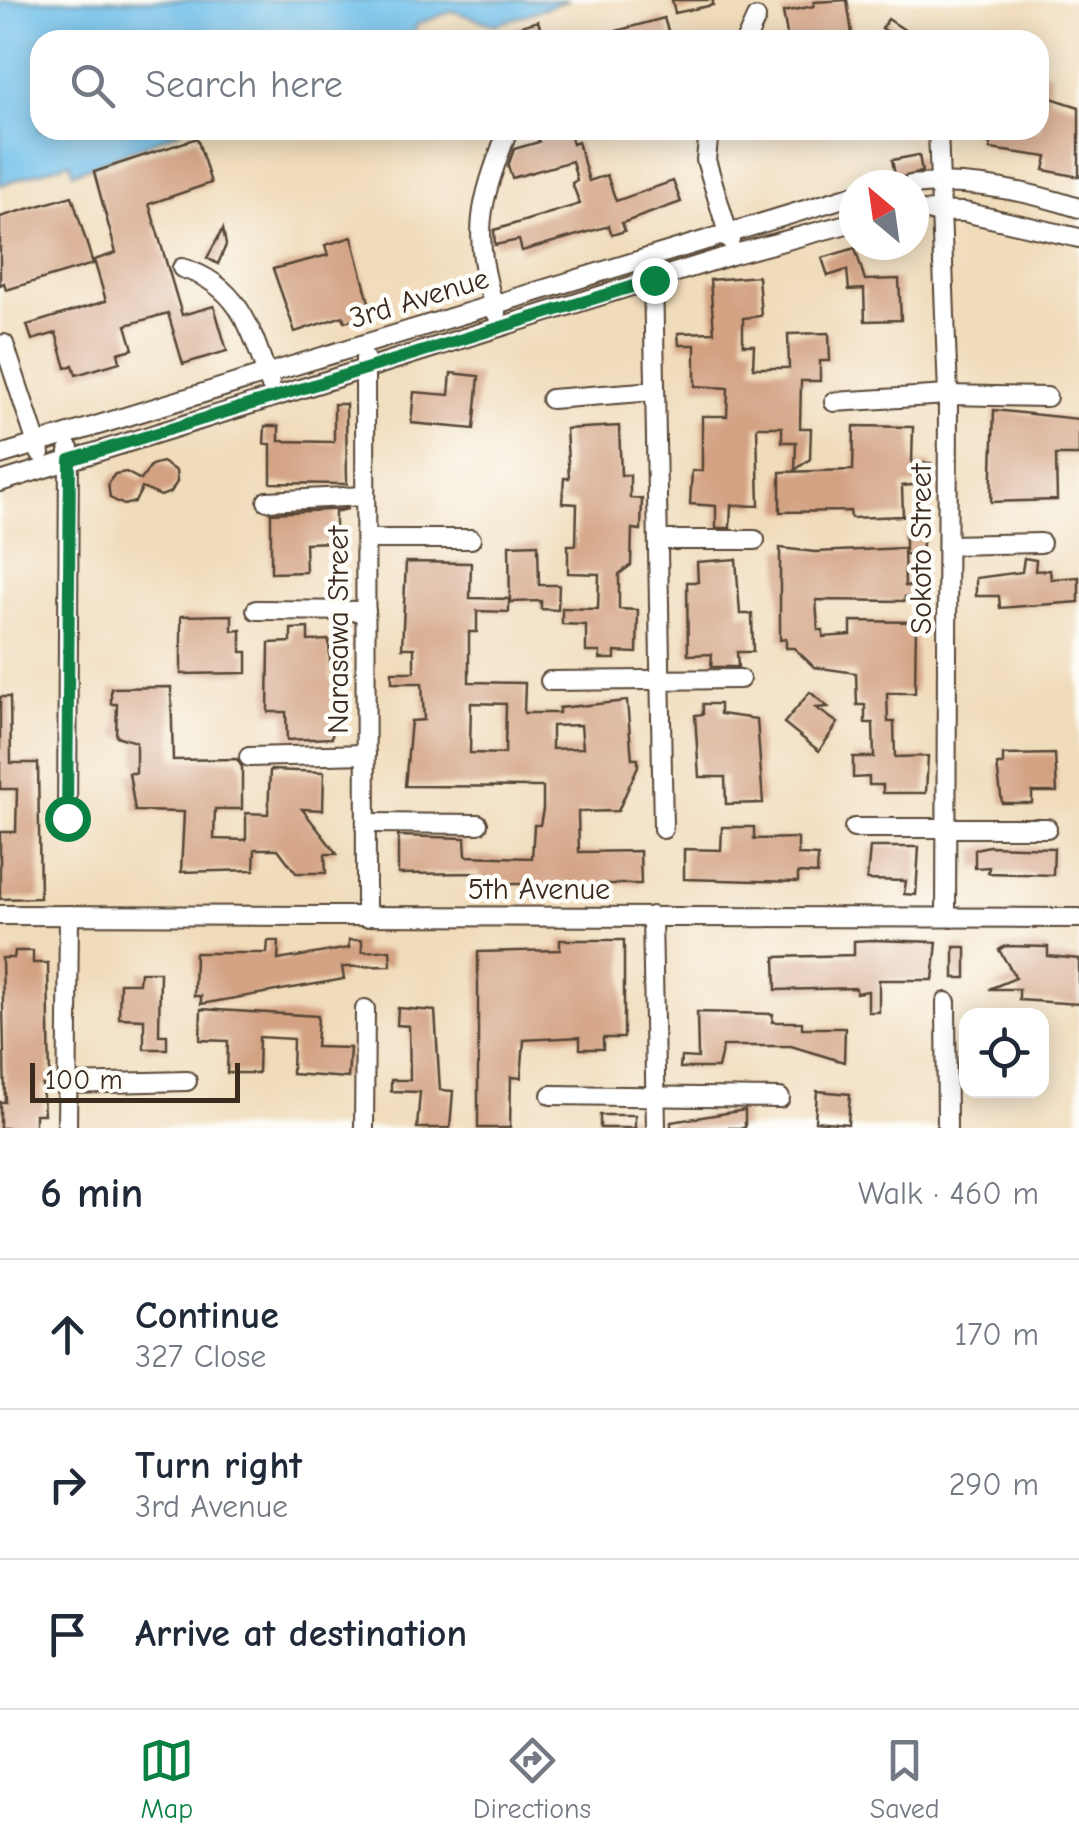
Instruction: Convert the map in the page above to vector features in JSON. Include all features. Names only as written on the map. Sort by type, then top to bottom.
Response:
[{"type":"street","points":[[751,30],[756,18]]},
{"type":"street","points":[[500,328],[481,249],[481,201],[504,140]]},
{"type":"street","points":[[708,140],[706,160],[735,254]]},
{"type":"street","name":"Sokoto Street","points":[[938,140],[948,395],[946,917]]},
{"type":"street","points":[[929,183],[1047,198],[1079,208]]},
{"type":"street","name":"3rd Avenue","points":[[0,455],[839,198]]},
{"type":"street","points":[[929,209],[939,208],[1079,238]]},
{"type":"street","name":"3rd Avenue","points":[[0,482],[735,254],[839,226]]},
{"type":"street","points":[[652,256],[663,830]]},
{"type":"street","points":[[182,268],[203,274],[233,296],[274,398]]},
{"type":"street","points":[[4,344],[45,469]]},
{"type":"street","name":"Narasawa Street","points":[[365,344],[366,917]]},
{"type":"street","points":[[551,399],[655,392]]},
{"type":"street","points":[[834,402],[948,395],[1047,397]]},
{"type":"street","points":[[67,818],[68,434]]},
{"type":"street","points":[[266,502],[364,496]]},
{"type":"street","points":[[366,538],[471,539]]},
{"type":"street","points":[[658,540],[754,540]]},
{"type":"street","points":[[948,545],[1041,544]]},
{"type":"street","points":[[256,610],[366,611]]},
{"type":"street","points":[[550,681],[740,679]]},
{"type":"street","points":[[248,756],[366,754]]},
{"type":"street","points":[[366,823],[478,824]]},
{"type":"street","points":[[854,828],[1047,828]]},
{"type":"street","points":[[68,1128],[70,915]]},
{"type":"street","name":"5th Avenue","points":[[0,916],[1079,918]]},
{"type":"street","points":[[652,916],[656,1128]]},
{"type":"street","points":[[946,1002],[947,1128]]},
{"type":"street","points":[[364,1128],[365,1009]]},
{"type":"street","points":[[68,1084],[187,1082]]},
{"type":"street","points":[[551,1095],[780,1098]]},
{"type":"water","points":[[0,0],[568,0],[495,25],[453,11],[417,24],[415,30],[30,30],[30,140],[157,140],[73,173],[70,162],[0,185]]},
{"type":"building","points":[[672,0],[713,0],[713,5],[675,13]]},
{"type":"building","points":[[847,0],[852,30],[786,30],[783,12],[814,6],[814,2]]},
{"type":"building","points":[[664,18],[668,30],[620,30]]},
{"type":"building","points":[[888,19],[905,30],[885,30],[882,28]]},
{"type":"building","points":[[538,21],[541,30],[507,30]]},
{"type":"building","points":[[1049,97],[1079,107],[1079,177],[1044,170],[1047,157],[990,149],[991,144],[976,142],[1049,140]]},
{"type":"building","points":[[198,140],[211,183],[149,204],[182,315],[214,306],[227,351],[183,364],[168,313],[126,325],[133,349],[118,353],[120,362],[76,375],[73,365],[66,368],[56,333],[32,340],[27,325],[106,301],[94,260],[116,253],[94,172]]},
{"type":"building","points":[[539,142],[578,142],[589,181],[607,175],[616,201],[673,181],[681,202],[622,223],[625,231],[612,235],[609,226],[522,251],[519,240],[495,245],[494,230],[580,204],[572,183],[577,180],[572,161],[512,178],[508,166],[514,149]]},
{"type":"building","points":[[919,155],[922,170],[894,170],[892,160]]},
{"type":"building","points":[[72,196],[93,264],[6,290],[4,283],[0,285],[0,217]]},
{"type":"building","points":[[223,229],[226,245],[218,264],[207,258]]},
{"type":"building","points":[[352,237],[372,314],[345,322],[343,316],[295,332],[273,269],[328,255],[325,245]]},
{"type":"building","points":[[839,253],[839,260],[859,260],[865,280],[899,279],[901,320],[865,321],[864,289],[849,290],[847,270],[828,276],[822,258]]},
{"type":"building","points":[[758,276],[761,316],[743,318],[743,345],[754,345],[753,368],[789,368],[788,334],[829,333],[830,361],[820,361],[820,381],[801,381],[800,428],[811,428],[810,459],[795,470],[796,442],[782,442],[782,427],[757,427],[759,506],[731,505],[730,528],[716,528],[716,506],[690,504],[692,471],[702,471],[702,416],[727,416],[728,388],[695,386],[695,345],[679,345],[678,333],[714,332],[710,280]]},
{"type":"building","points":[[451,373],[479,376],[474,429],[411,423],[414,392],[449,395]]},
{"type":"building","points":[[334,404],[346,404],[347,484],[271,483],[271,444],[264,444],[265,426],[279,426],[279,441],[334,442]]},
{"type":"building","points":[[994,410],[1079,419],[1079,455],[1056,455],[1057,500],[991,502]]},
{"type":"building","points":[[619,426],[621,475],[630,475],[630,498],[642,499],[641,530],[632,529],[631,565],[619,574],[619,609],[638,610],[637,653],[615,652],[615,659],[600,659],[600,652],[586,652],[586,625],[562,624],[562,608],[598,609],[599,574],[568,573],[568,545],[576,545],[577,504],[562,503],[564,478],[569,478],[566,429]]},
{"type":"building","points":[[854,426],[913,427],[912,463],[931,463],[932,483],[902,486],[903,516],[851,518],[850,511],[780,512],[780,472],[853,470]]},
{"type":"building","points":[[162,462],[176,471],[177,482],[171,492],[161,496],[142,488],[135,502],[124,505],[110,498],[108,483],[115,474],[126,472],[141,480],[151,465]]},
{"type":"building","points":[[348,509],[335,512],[335,542],[305,543],[306,572],[271,573],[271,513]]},
{"type":"building","points":[[905,531],[925,531],[921,556],[905,554]]},
{"type":"building","points":[[538,544],[539,585],[559,585],[558,610],[541,609],[541,601],[510,602],[509,545]]},
{"type":"building","points":[[780,548],[815,552],[904,548],[905,586],[920,587],[919,597],[905,597],[905,601],[816,600],[818,630],[823,630],[823,637],[851,635],[851,621],[916,622],[915,693],[887,693],[888,722],[894,722],[895,757],[928,756],[926,793],[883,793],[883,785],[869,785],[869,777],[853,778],[853,757],[874,757],[873,723],[865,723],[865,705],[857,705],[856,673],[814,667],[794,648],[786,648],[786,639],[780,640]]},
{"type":"building","points":[[1024,558],[1036,560],[1035,571],[1050,570],[1051,579],[1079,577],[1079,602],[1000,608],[999,596],[976,596],[976,578],[1022,572]]},
{"type":"building","points":[[736,559],[740,614],[752,614],[753,652],[737,652],[738,667],[711,667],[712,654],[688,655],[687,582],[698,582],[697,562]]},
{"type":"building","points":[[406,562],[471,563],[470,598],[509,599],[509,612],[477,611],[477,632],[469,632],[469,682],[525,683],[524,713],[559,713],[559,708],[627,701],[632,759],[638,759],[638,766],[618,811],[578,812],[579,852],[640,851],[641,884],[480,884],[480,873],[398,874],[398,836],[465,838],[466,856],[532,858],[534,825],[540,825],[543,809],[543,787],[405,786],[411,721],[424,720],[422,683],[392,683],[392,672],[414,672],[414,648],[402,648]],"holes":[[[471,703],[506,704],[505,754],[470,753]],[[581,725],[583,748],[552,749],[552,726]]]},
{"type":"building","points":[[232,615],[232,631],[241,630],[241,652],[247,652],[247,673],[181,674],[181,616]]},
{"type":"building","points":[[308,628],[308,641],[329,640],[331,680],[335,680],[332,738],[287,740],[286,712],[268,712],[269,643],[291,642],[291,629]]},
{"type":"building","points":[[171,687],[173,760],[237,759],[242,767],[242,809],[215,809],[214,839],[246,840],[246,813],[268,814],[270,770],[324,772],[323,810],[302,809],[337,854],[325,854],[326,873],[296,873],[278,849],[255,849],[254,870],[181,872],[184,812],[135,811],[129,773],[136,773],[136,742],[116,736],[117,704],[111,704],[111,688]]},
{"type":"building","points":[[810,692],[828,707],[816,708],[838,723],[819,751],[784,723]]},
{"type":"building","points":[[0,697],[10,697],[11,763],[38,763],[40,898],[0,899],[0,832],[16,832],[17,789],[0,789]]},
{"type":"building","points":[[703,704],[720,704],[720,714],[757,719],[763,803],[726,804],[725,777],[699,777],[695,715],[703,714]]},
{"type":"building","points":[[1055,754],[1057,792],[1032,792],[1032,803],[1002,803],[997,765],[1003,765],[1003,755]]},
{"type":"building","points":[[722,827],[754,827],[754,839],[798,838],[798,855],[818,856],[817,874],[798,873],[798,882],[684,879],[684,849],[721,850]]},
{"type":"building","points":[[870,847],[919,847],[916,895],[904,894],[906,881],[867,880]]},
{"type":"building","points":[[1054,848],[1053,875],[988,873],[989,867],[975,868],[975,849]]},
{"type":"building","points":[[349,940],[362,940],[362,952],[390,950],[391,966],[342,967],[344,979],[201,1004],[201,996],[194,996],[195,953],[267,953],[268,941],[279,941],[278,960],[349,948]]},
{"type":"building","points":[[560,940],[624,940],[624,1038],[603,1038],[603,1049],[580,1049],[580,1037],[524,1040],[521,1078],[511,1077],[510,1128],[478,1128],[478,952],[560,950]]},
{"type":"building","points":[[854,941],[937,942],[933,980],[879,980],[879,1012],[868,1012],[868,991],[856,993],[856,988],[776,990],[775,957],[854,955]]},
{"type":"building","points":[[1005,946],[1048,947],[1048,956],[1079,959],[1079,1004],[1019,1000],[1019,989],[989,989],[1016,978],[999,950]]},
{"type":"building","points":[[954,947],[966,947],[966,978],[954,978]]},
{"type":"building","points":[[15,951],[33,951],[33,963],[48,963],[50,1085],[42,1085],[44,1114],[35,1114],[35,1128],[0,1128],[0,1102],[5,1102],[2,958],[14,958]]},
{"type":"building","points":[[140,972],[160,972],[159,1035],[167,1035],[167,1049],[144,1049],[144,1019],[119,1018],[120,983],[139,983]]},
{"type":"building","points":[[398,1008],[435,1011],[440,1090],[453,1091],[450,1128],[417,1128],[420,1092],[391,1091],[391,1080],[410,1080],[409,1026],[397,1025]]},
{"type":"building","points":[[201,1009],[318,1016],[316,1047],[350,1048],[348,1078],[292,1074],[293,1039],[259,1037],[258,1073],[227,1073],[228,1041],[200,1040]]},
{"type":"building","points":[[697,1012],[773,1014],[772,1022],[802,1022],[802,1028],[845,1028],[844,1062],[791,1046],[723,1046],[718,1068],[680,1068],[681,1057],[698,1058]]},
{"type":"building","points":[[817,1091],[850,1094],[848,1124],[815,1121]]},
{"type":"building","points":[[745,1110],[745,1128],[671,1128],[671,1122]]},
{"type":"building","points":[[600,1115],[635,1115],[635,1128],[600,1128]]},
{"type":"route","points":[[67,818],[70,460],[654,280]]}]
